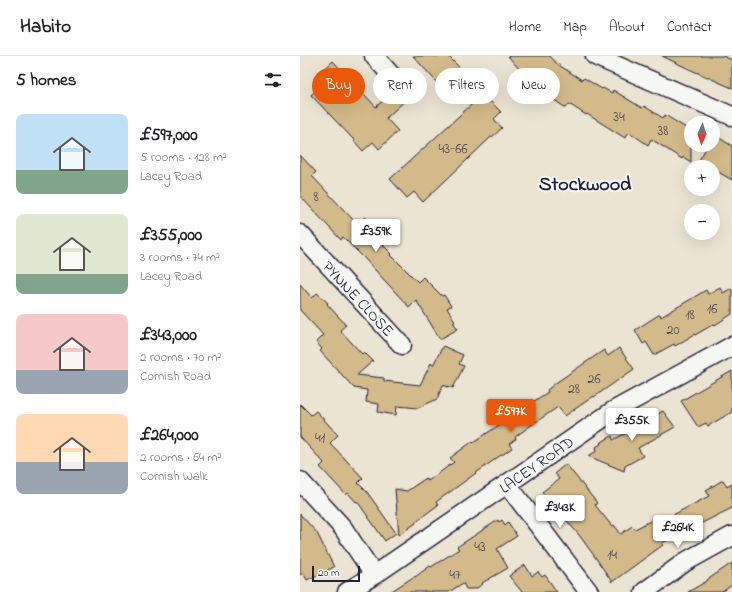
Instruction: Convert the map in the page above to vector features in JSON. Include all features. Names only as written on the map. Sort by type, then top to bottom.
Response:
[{"type":"street","points":[[374,56],[385,68]]},
{"type":"street","points":[[595,56],[732,116]]},
{"type":"street","name":"PYNNE CLOSE","points":[[300,234],[402,345]]},
{"type":"street","name":"LACEY ROAD","points":[[347,592],[613,411],[732,346]]},
{"type":"street","points":[[300,481],[343,528],[374,575]]},
{"type":"street","points":[[507,484],[589,592]]},
{"type":"street","points":[[644,592],[685,562],[732,536]]},
{"type":"building","points":[[413,56],[448,56],[460,68],[435,68],[435,80],[427,71],[427,68],[424,68]]},
{"type":"building","points":[[508,56],[550,56],[557,64],[582,80],[584,78],[612,93],[613,90],[642,108],[644,106],[663,118],[665,115],[684,127],[684,152],[691,152],[691,160],[683,157],[682,159],[651,139],[648,145],[629,132],[625,138],[569,104],[566,108],[560,104],[560,68],[518,68]]},
{"type":"building","points":[[662,56],[723,56],[732,60],[732,88],[689,69]]},
{"type":"building","points":[[333,61],[340,68],[326,68]]},
{"type":"building","points":[[365,95],[376,107],[379,104],[401,104],[386,118],[398,131],[379,149],[373,142],[363,151],[320,104],[365,104]]},
{"type":"building","points":[[472,104],[493,104],[501,112],[494,119],[502,128],[423,202],[414,192],[407,198],[390,179]]},
{"type":"building","points":[[720,138],[732,146],[732,180],[720,173],[720,160],[699,160],[704,152],[720,152]]},
{"type":"building","points":[[300,155],[316,172],[312,176],[358,225],[365,217],[386,239],[381,243],[418,282],[423,277],[442,296],[444,295],[451,306],[447,308],[458,329],[440,339],[416,300],[409,307],[365,259],[343,237],[341,240],[300,196]]},
{"type":"building","points":[[300,284],[312,298],[317,293],[328,303],[327,304],[346,325],[340,330],[362,354],[364,352],[373,361],[357,375],[384,378],[384,381],[420,385],[431,363],[433,365],[443,346],[463,355],[459,364],[464,366],[453,388],[443,385],[437,399],[418,408],[397,406],[396,415],[378,412],[379,404],[366,402],[367,390],[354,388],[320,351],[322,349],[316,342],[323,335],[300,310]]},
{"type":"building","points":[[720,287],[723,293],[732,288],[732,314],[715,325],[714,324],[675,346],[674,344],[654,355],[646,342],[643,344],[635,330],[660,314],[661,317],[706,290],[708,294]]},
{"type":"building","points":[[619,348],[634,369],[565,416],[558,407],[533,424],[515,437],[516,439],[509,444],[512,448],[436,502],[438,505],[399,535],[395,489],[407,491],[426,478],[428,481],[454,462],[450,458],[512,416],[507,410],[518,403],[522,409],[548,392],[547,390],[557,382],[604,350],[608,356]]},
{"type":"building","points":[[732,371],[732,412],[708,426],[706,423],[698,427],[681,401]]},
{"type":"building","points":[[300,404],[311,415],[316,411],[338,435],[330,443],[363,478],[358,483],[367,492],[396,533],[385,541],[357,501],[356,502],[348,493],[346,495],[320,467],[324,463],[300,437]]},
{"type":"building","points":[[663,411],[675,427],[638,448],[643,456],[625,466],[624,471],[588,456],[597,451],[596,447],[601,444],[600,443],[612,436],[613,440],[635,428],[634,426]]},
{"type":"building","points":[[566,464],[597,503],[595,505],[612,526],[614,525],[621,534],[632,526],[635,529],[654,519],[657,524],[709,496],[706,490],[723,480],[727,487],[732,484],[732,508],[662,543],[663,545],[612,582],[579,535],[542,492],[559,479],[555,473]]},
{"type":"building","points":[[300,514],[317,533],[334,567],[307,580],[303,573],[300,575]]},
{"type":"building","points":[[498,520],[499,522],[502,520],[505,525],[508,522],[517,536],[497,549],[508,568],[482,583],[483,584],[475,589],[466,589],[463,583],[449,592],[390,592],[459,549],[457,547]]},
{"type":"building","points":[[732,563],[732,585],[722,592],[688,592],[707,581]]},
{"type":"building","points":[[525,565],[532,576],[538,572],[542,577],[545,575],[557,592],[522,592],[509,576]]},
{"type":"district","name":"Stockwood","points":[[585,183]]}]
